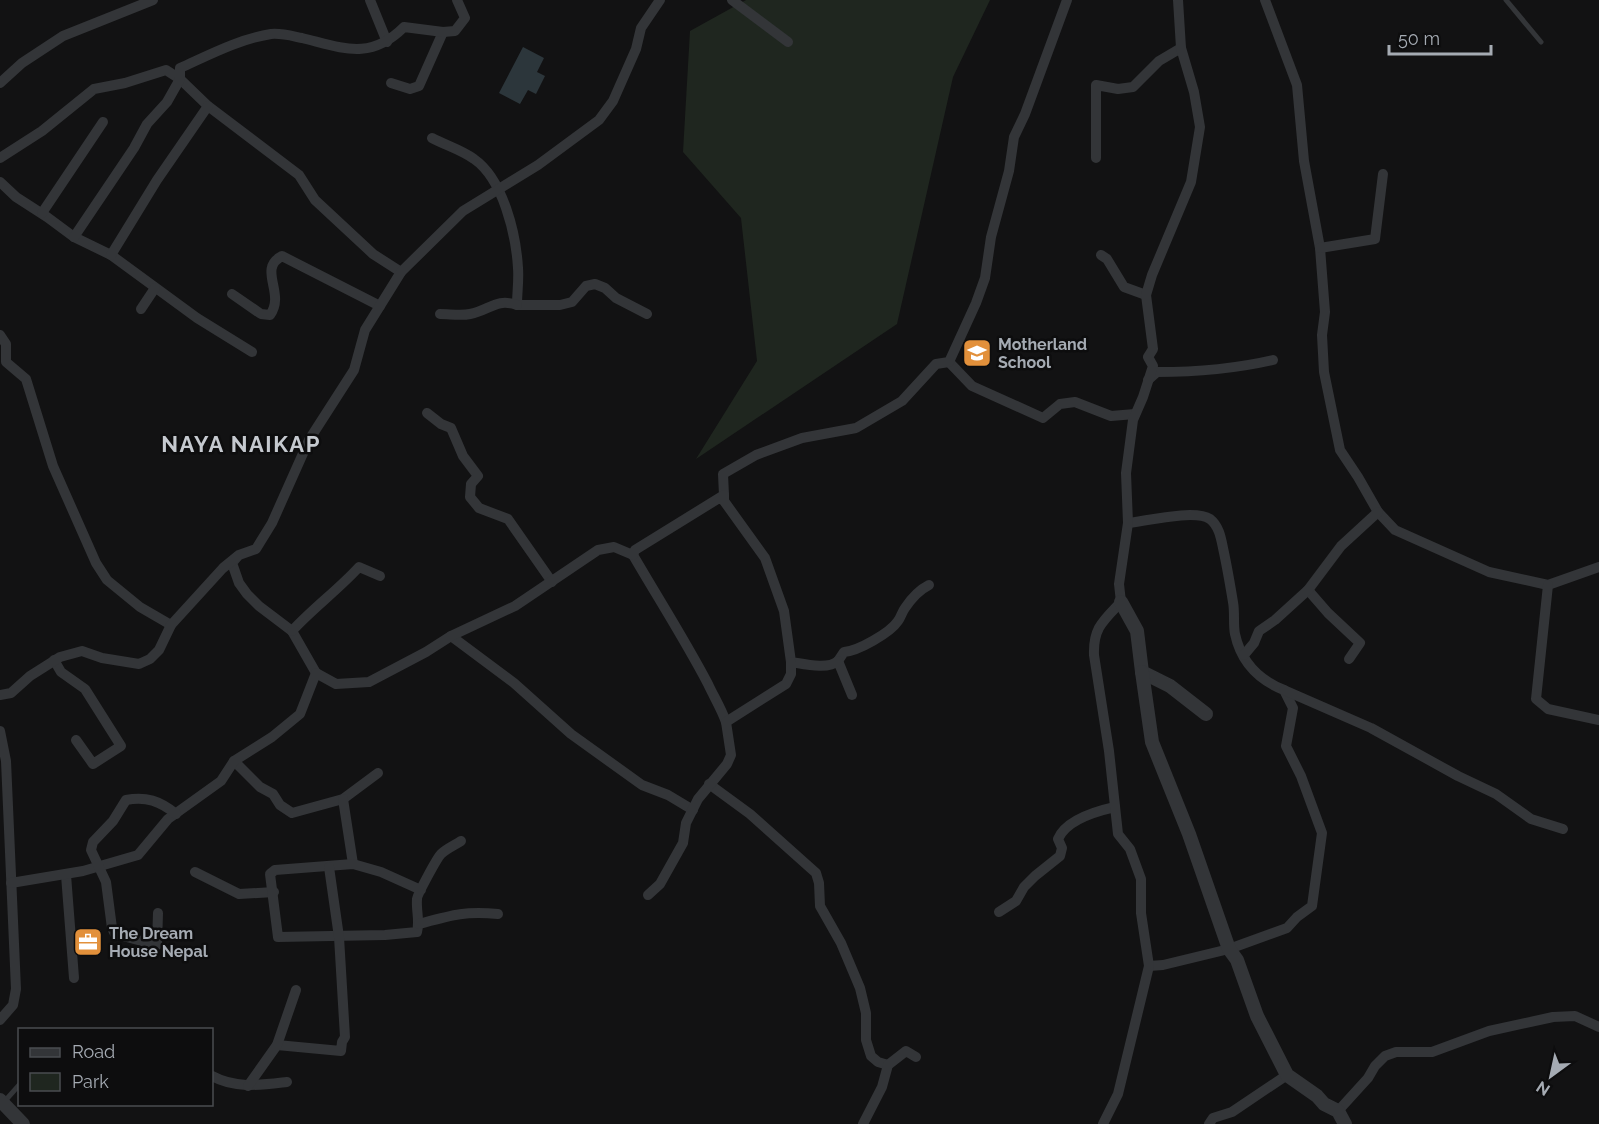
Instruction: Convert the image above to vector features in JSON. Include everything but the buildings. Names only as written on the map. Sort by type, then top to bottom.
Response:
[{"type":"street","points":[[0,83],[22,63],[63,36],[153,0]]},
{"type":"street","points":[[370,0],[387,42]]},
{"type":"street","points":[[74,237],[134,148],[147,124],[167,102],[180,80],[180,68],[221,50],[271,34],[283,34],[341,50],[364,49],[387,42],[404,27],[443,32],[455,31],[465,18],[458,0]]},
{"type":"street","points":[[0,695],[11,693],[30,676],[54,660],[82,651],[102,658],[139,664],[150,659],[159,650],[171,626],[224,568],[240,555],[256,549],[272,523],[309,440],[354,370],[365,330],[401,272],[463,211],[537,165],[599,120],[613,101],[636,49],[641,28],[660,0]]},
{"type":"street","points":[[732,0],[788,42]]},
{"type":"street","points":[[949,362],[985,278],[991,237],[1010,171],[1014,136],[1025,114],[1067,0]]},
{"type":"street","points":[[1178,0],[1181,48],[1194,92],[1200,127],[1191,182],[1152,275],[1146,295],[1154,349],[1149,357],[1153,366],[1143,397],[1132,420],[1126,473],[1128,523],[1119,584],[1121,602],[1137,631],[1152,742],[1190,834],[1229,950],[1237,960],[1257,1016],[1287,1075],[1338,1111],[1345,1124]]},
{"type":"street","points":[[1265,0],[1297,85],[1304,161],[1320,248],[1325,312],[1322,335],[1324,372],[1340,450],[1378,512],[1395,530],[1489,572],[1548,585],[1599,567]]},
{"type":"street","points":[[392,83],[410,89],[419,86],[443,32]]},
{"type":"street","points":[[1096,158],[1096,85],[1118,89],[1133,87],[1158,61],[1181,48]]},
{"type":"street","points":[[0,158],[42,131],[94,88],[125,83],[166,70],[208,106],[299,175],[315,200],[373,254],[401,272]]},
{"type":"street","points":[[111,255],[208,106]]},
{"type":"street","points":[[42,213],[104,122]]},
{"type":"street","points":[[432,138],[474,158],[489,173],[499,189],[518,267],[517,305]]},
{"type":"street","points":[[1320,248],[1375,239],[1383,174]]},
{"type":"street","points":[[0,182],[16,197],[74,237],[111,255],[197,318],[252,352]]},
{"type":"street","points":[[1101,255],[1107,259],[1124,287],[1146,295]]},
{"type":"street","points":[[232,294],[261,314],[270,315],[273,312],[277,295],[270,272],[274,263],[282,256],[380,306]]},
{"type":"street","points":[[440,314],[466,315],[480,312],[499,302],[517,305],[560,305],[572,302],[586,286],[595,284],[647,314]]},
{"type":"street","points":[[141,309],[155,288]]},
{"type":"street","points":[[0,334],[6,344],[3,364],[26,379],[53,466],[96,563],[107,580],[140,608],[171,626]]},
{"type":"street","points":[[1146,382],[1157,372],[1225,369],[1273,360]]},
{"type":"street","points":[[949,362],[972,387],[1043,418],[1060,404],[1075,402],[1111,416],[1135,414]]},
{"type":"street","points":[[726,722],[786,684],[791,674],[791,662],[784,611],[765,558],[724,501],[723,474],[756,455],[802,438],[856,428],[902,401],[936,364],[949,362]]},
{"type":"street","points":[[427,413],[441,424],[451,428],[463,456],[478,477],[471,484],[470,497],[479,508],[508,519],[552,582]]},
{"type":"street","points":[[633,555],[635,550],[724,495]]},
{"type":"street","points":[[1244,655],[1254,643],[1259,631],[1275,620],[1308,590],[1335,552],[1378,512]]},
{"type":"street","points":[[1128,523],[1196,516],[1210,519],[1220,534],[1234,605],[1235,635],[1255,674],[1268,684],[1371,728],[1429,761],[1496,794],[1531,819],[1563,830]]},
{"type":"street","points":[[240,555],[232,563],[239,583],[259,606],[292,631],[316,674],[336,684],[369,682],[451,636],[515,606],[598,550],[614,547],[633,555],[692,651],[720,705],[726,722],[730,755],[727,764],[698,799],[686,823],[683,843],[660,884],[648,895]]},
{"type":"street","points":[[292,631],[309,612],[331,596],[359,567],[380,576]]},
{"type":"street","points":[[791,662],[834,665],[844,652],[857,649],[889,630],[898,621],[903,609],[914,596],[929,585]]},
{"type":"street","points":[[1548,585],[1536,699],[1548,709],[1599,720]]},
{"type":"street","points":[[1308,590],[1328,614],[1360,643],[1349,659]]},
{"type":"street","points":[[1102,1124],[1118,1094],[1149,966],[1141,913],[1141,879],[1130,849],[1118,834],[1106,725],[1094,655],[1094,640],[1101,623],[1121,602]]},
{"type":"street","points":[[451,636],[514,683],[571,734],[642,785],[668,795],[693,810]]},
{"type":"street","points":[[54,660],[61,672],[85,689],[121,746],[93,764],[76,740]]},
{"type":"street","points":[[838,661],[852,695]]},
{"type":"street","points":[[1142,672],[1170,686],[1206,714]]},
{"type":"street","points":[[11,883],[66,875],[138,855],[168,819],[221,782],[234,761],[272,737],[300,714],[316,674]]},
{"type":"street","points":[[1149,966],[1229,950],[1287,928],[1312,906],[1322,833],[1301,776],[1286,746],[1293,708],[1284,690]]},
{"type":"street","points":[[0,731],[6,761],[16,990],[13,1005],[0,1020]]},
{"type":"street","points":[[234,761],[260,787],[273,794],[280,805],[292,813],[343,799],[378,773]]},
{"type":"street","points":[[709,784],[750,814],[816,873],[820,906],[841,943],[860,988],[866,1013],[866,1040],[871,1056],[878,1062],[888,1065]]},
{"type":"street","points":[[158,913],[157,945],[115,934],[112,928],[106,882],[92,850],[93,842],[113,821],[126,801],[148,798],[166,806],[176,814]]},
{"type":"street","points":[[343,799],[352,864]]},
{"type":"street","points":[[999,912],[1016,901],[1024,887],[1060,856],[1062,848],[1058,839],[1063,831],[1089,813],[1115,807]]},
{"type":"street","points":[[421,890],[381,872],[352,864],[275,870],[270,874],[278,937],[339,937],[417,932],[419,924],[416,897],[421,890],[439,855],[461,841]]},
{"type":"street","points":[[277,1044],[341,1051],[345,1037],[339,937],[329,867]]},
{"type":"street","points":[[195,872],[239,894],[274,892]]},
{"type":"street","points":[[66,875],[74,978]]},
{"type":"street","points":[[419,924],[458,913],[498,914]]},
{"type":"street","points":[[248,1086],[277,1044],[296,990]]},
{"type":"street","points":[[1338,1111],[1368,1078],[1375,1066],[1385,1056],[1396,1052],[1432,1052],[1489,1031],[1553,1017],[1575,1016],[1599,1027]]},
{"type":"street","points":[[863,1124],[882,1087],[888,1065],[906,1051],[916,1057]]},
{"type":"street","points":[[1209,1124],[1213,1118],[1232,1112],[1287,1075]]},
{"type":"street","points":[[213,1076],[248,1086],[287,1082]]},
{"type":"street","points":[[2,1102],[23,1124]]},
{"type":"lane","points":[[1506,0],[1541,42]]},
{"type":"lane","points":[[2,1102],[18,1086]]},
{"type":"green space","points":[[746,0],[990,0],[953,77],[897,324],[696,459],[757,361],[741,218],[683,152],[690,31]]},
{"type":"shaded area","points":[[523,47],[544,58],[537,72],[545,76],[536,94],[528,90],[520,104],[499,93]]},
{"type":"place","name":"Motherland School","points":[[977,353]]},
{"type":"place","name":"The Dream House Nepal","points":[[88,942]]},
{"type":"district","name":"NAYA NAIKAP","points":[[241,444]]}]
